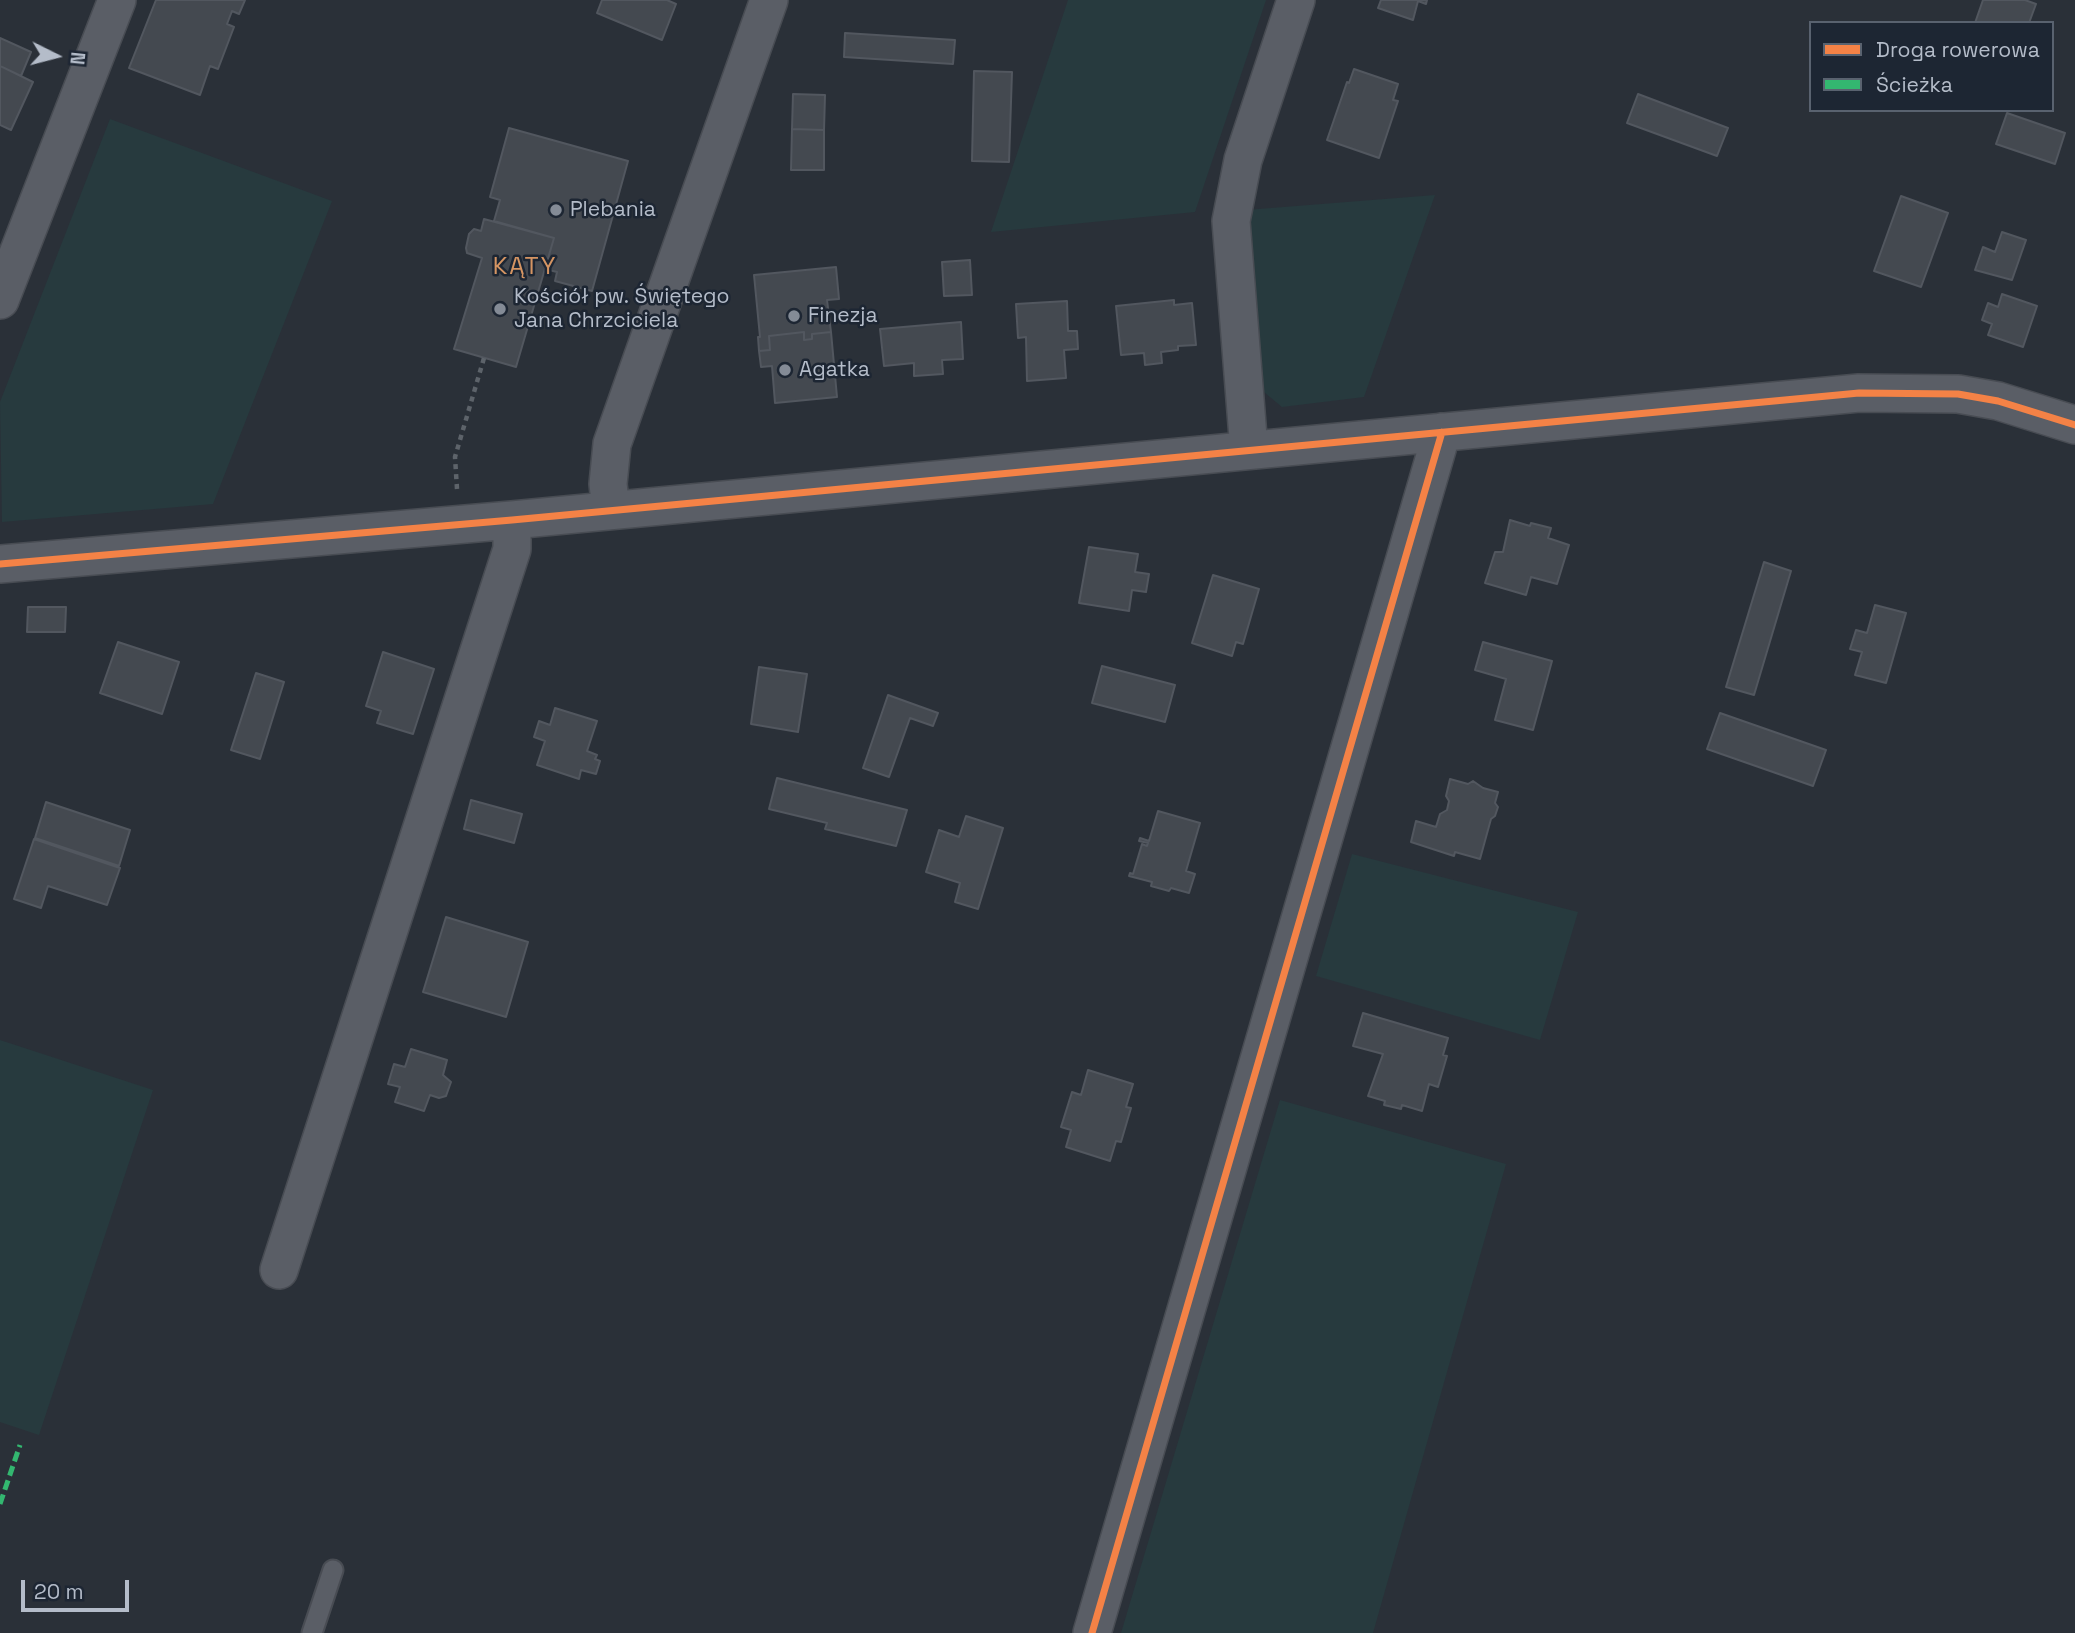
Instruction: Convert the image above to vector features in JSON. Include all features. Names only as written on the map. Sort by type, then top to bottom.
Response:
[{"type":"street","points":[[0,300],[117,0]]},
{"type":"street","points":[[611,510],[608,484],[612,444],[769,0]]},
{"type":"street","points":[[1249,450],[1231,221],[1243,160],[1296,0]]},
{"type":"street","points":[[0,564],[512,520],[1859,393],[1958,394],[1998,401],[2075,425]]},
{"type":"street","points":[[1092,1633],[1442,432]]},
{"type":"street","points":[[279,1270],[512,549],[512,520]]},
{"type":"lane","points":[[312,1633],[333,1570]]},
{"type":"path","points":[[458,496],[455,457],[484,358]]},
{"type":"green space","points":[[1068,0],[1266,0],[1195,212],[991,232]]},
{"type":"green space","points":[[110,119],[332,201],[213,504],[2,522],[0,402]]},
{"type":"green space","points":[[1435,195],[1364,397],[1282,407],[1258,387],[1246,210]]},
{"type":"green space","points":[[1352,854],[1578,912],[1540,1040],[1316,976]]},
{"type":"green space","points":[[0,1040],[153,1090],[39,1435],[0,1422]]},
{"type":"green space","points":[[1280,1100],[1506,1164],[1373,1633],[1121,1633]]},
{"type":"building","points":[[156,0],[245,0],[239,14],[232,11],[227,24],[234,27],[218,69],[210,66],[200,95],[129,68]]},
{"type":"building","points":[[602,0],[667,0],[676,4],[662,40],[597,13]]},
{"type":"building","points":[[1381,0],[1427,0],[1426,4],[1418,1],[1413,20],[1378,8]]},
{"type":"building","points":[[1983,0],[2025,0],[2036,4],[2030,21],[1976,21]]},
{"type":"building","points":[[845,33],[955,40],[953,64],[844,57]]},
{"type":"building","points":[[0,38],[31,52],[21,76],[0,66]]},
{"type":"building","points":[[0,66],[33,82],[11,130],[0,125]]},
{"type":"building","points":[[1354,69],[1398,84],[1393,100],[1398,101],[1379,158],[1327,140]]},
{"type":"building","points":[[974,71],[1012,72],[1009,162],[972,161]]},
{"type":"building","points":[[793,94],[825,95],[824,130],[792,129]]},
{"type":"building","points":[[1638,94],[1728,128],[1717,156],[1627,123]]},
{"type":"building","points":[[2007,113],[2065,133],[2055,164],[1996,144]]},
{"type":"building","name":"Plebania","points":[[509,128],[628,161],[592,291],[555,281],[557,272],[545,269],[554,238],[494,221],[500,200],[490,197]]},
{"type":"building","points":[[792,129],[824,130],[824,170],[791,170]]},
{"type":"building","points":[[1901,196],[1948,213],[1921,287],[1874,271]]},
{"type":"building","name":"Kościół pw. Świętego Jana Chrzciciela","points":[[484,219],[554,238],[516,367],[454,349],[482,258],[467,253],[469,234],[474,229],[481,231]]},
{"type":"building","points":[[2002,232],[2026,240],[2012,280],[1975,270],[1983,247],[1995,252]]},
{"type":"building","points":[[970,260],[972,295],[944,296],[942,262]]},
{"type":"building","name":"Finezja","points":[[836,267],[839,299],[827,300],[831,332],[812,334],[812,339],[804,340],[804,332],[769,336],[770,350],[759,351],[754,275]]},
{"type":"building","points":[[2002,294],[2037,306],[2023,347],[1988,335],[1992,324],[1982,320],[1988,303],[1998,307]]},
{"type":"building","points":[[1174,300],[1174,305],[1192,303],[1196,345],[1178,346],[1178,350],[1161,352],[1162,363],[1145,365],[1144,353],[1121,355],[1116,306]]},
{"type":"building","points":[[1067,301],[1068,331],[1077,331],[1078,349],[1064,350],[1066,378],[1027,381],[1026,337],[1018,338],[1016,304]]},
{"type":"building","points":[[961,322],[963,359],[942,360],[943,374],[914,376],[914,363],[884,366],[880,329]]},
{"type":"building","points":[[804,332],[804,340],[812,339],[812,334],[831,332],[837,397],[775,403],[772,366],[761,367],[759,351],[770,350],[769,336]]},
{"type":"building","points":[[1510,520],[1551,528],[1548,538],[1569,545],[1557,584],[1531,577],[1526,595],[1485,583],[1495,552],[1503,552]]},
{"type":"building","points":[[1089,547],[1138,554],[1135,572],[1149,574],[1146,592],[1132,590],[1129,611],[1079,603]]},
{"type":"building","points":[[1764,562],[1791,571],[1754,695],[1726,687]]},
{"type":"building","points":[[1213,575],[1259,589],[1243,644],[1236,642],[1232,656],[1192,643]]},
{"type":"building","points":[[1875,605],[1906,613],[1886,683],[1855,675],[1862,652],[1850,649],[1856,630],[1867,633]]},
{"type":"building","points":[[28,607],[66,607],[65,632],[27,632]]},
{"type":"building","points":[[118,642],[179,662],[162,714],[100,693]]},
{"type":"building","points":[[1483,642],[1552,661],[1533,730],[1495,720],[1506,679],[1475,670]]},
{"type":"building","points":[[383,652],[434,669],[413,734],[377,723],[381,711],[366,706]]},
{"type":"building","points":[[1102,666],[1175,685],[1165,722],[1092,703]]},
{"type":"building","points":[[759,667],[807,674],[798,732],[751,724]]},
{"type":"building","points":[[256,673],[284,682],[260,759],[231,750]]},
{"type":"building","points":[[888,695],[938,713],[933,726],[910,718],[889,777],[863,768]]},
{"type":"building","points":[[555,708],[597,721],[587,751],[597,755],[595,759],[600,761],[596,774],[581,770],[579,779],[537,765],[545,741],[534,737],[539,721],[550,725]]},
{"type":"building","points":[[1720,713],[1826,750],[1813,786],[1707,749]]},
{"type":"building","points":[[777,778],[907,810],[896,846],[825,829],[827,823],[769,809]]},
{"type":"building","points":[[1450,779],[1468,784],[1473,781],[1483,788],[1498,792],[1495,803],[1498,807],[1491,819],[1480,859],[1455,852],[1454,856],[1411,842],[1416,821],[1436,827],[1440,814],[1447,810],[1449,801],[1446,796]]},
{"type":"building","points":[[471,800],[522,814],[514,843],[464,829]]},
{"type":"building","points":[[46,802],[130,830],[119,866],[35,838]]},
{"type":"building","points":[[1158,811],[1200,823],[1186,871],[1195,874],[1189,893],[1151,886],[1152,882],[1129,876],[1130,873],[1133,874],[1142,844],[1147,846],[1148,843],[1139,841],[1140,838],[1149,841]]},
{"type":"building","points":[[966,816],[1003,828],[978,909],[955,902],[960,883],[926,872],[939,830],[959,837]]},
{"type":"building","points":[[34,839],[120,868],[107,905],[48,886],[41,908],[14,899]]},
{"type":"building","points":[[446,917],[528,942],[506,1017],[423,992]]},
{"type":"building","points":[[1363,1013],[1448,1038],[1443,1055],[1447,1056],[1438,1087],[1429,1084],[1422,1111],[1402,1105],[1401,1109],[1384,1105],[1385,1101],[1368,1096],[1383,1054],[1353,1046]]},
{"type":"building","points":[[411,1049],[447,1060],[443,1075],[451,1082],[446,1096],[439,1098],[430,1095],[424,1111],[395,1102],[400,1087],[388,1084],[394,1064],[405,1067]]},
{"type":"building","points":[[1088,1070],[1133,1084],[1126,1107],[1131,1108],[1121,1142],[1116,1141],[1110,1161],[1066,1147],[1071,1130],[1061,1127],[1072,1092],[1081,1095]]},
{"type":"marked path","points":[[0,1504],[20,1445]]},
{"type":"cycle path","points":[[0,564],[512,520],[1859,393],[1958,394],[1998,401],[2075,425]]},
{"type":"cycle path","points":[[1092,1633],[1442,432]]},
{"type":"place","name":"Plebania","points":[[556,210]]},
{"type":"place","name":"Kościół pw. Świętego Jana Chrzciciela","points":[[500,309]]},
{"type":"place","name":"Finezja","points":[[794,316]]},
{"type":"place","name":"Agatka","points":[[785,370]]},
{"type":"district","name":"KĄTY","points":[[525,267]]}]
